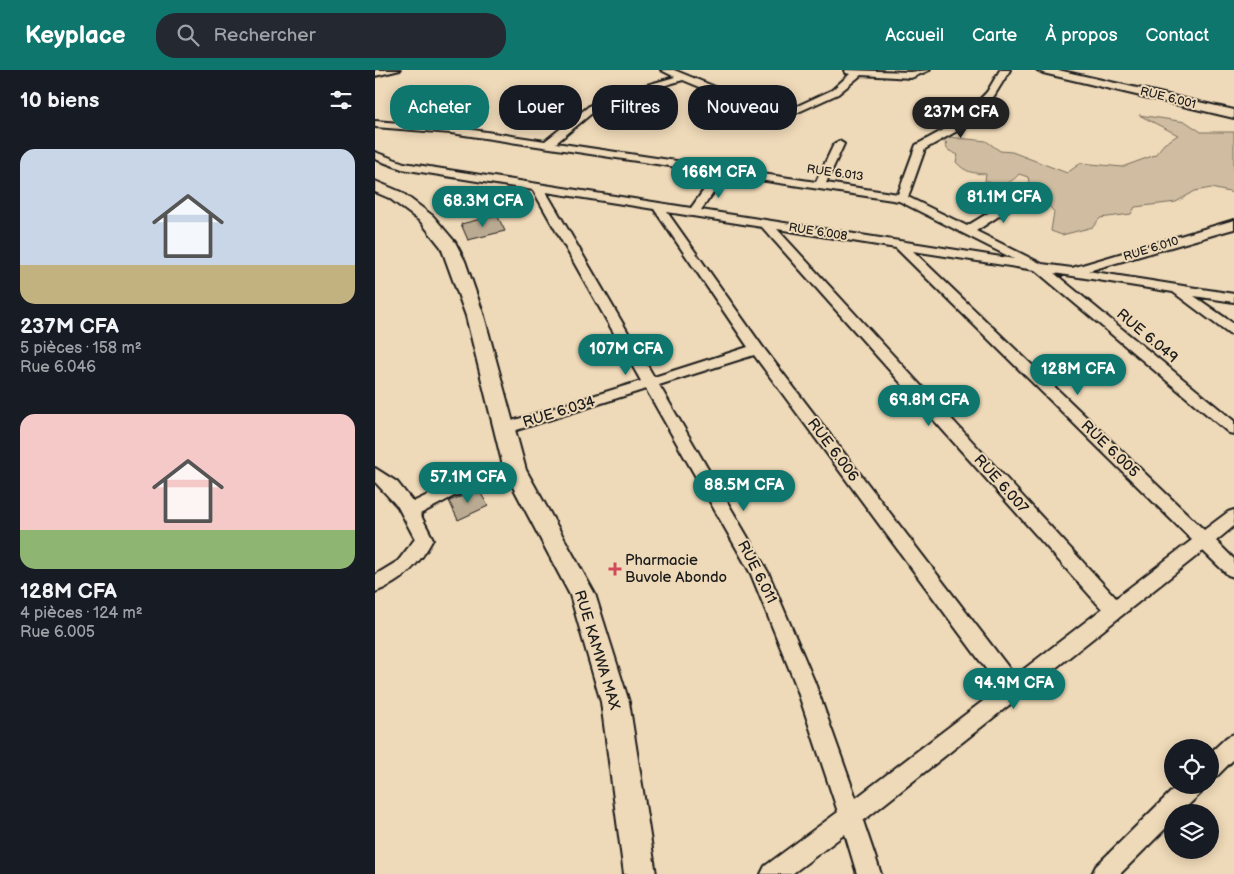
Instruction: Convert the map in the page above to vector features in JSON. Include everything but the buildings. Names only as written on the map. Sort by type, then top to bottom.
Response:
[{"type":"main road","name":"RUE KAMWA MAX","points":[[375,186],[412,206],[427,219],[449,246],[475,316],[515,470],[582,594],[615,702],[639,874]]},
{"type":"street","points":[[375,73],[395,70]]},
{"type":"street","points":[[666,70],[722,93],[795,111],[835,92],[858,72]]},
{"type":"street","points":[[843,70],[911,76],[925,70]]},
{"type":"street","points":[[902,198],[920,147],[962,124],[991,94],[1005,70]]},
{"type":"street","name":"RUE 6.001","points":[[1043,70],[1234,114]]},
{"type":"street","points":[[548,144],[601,101],[684,77]]},
{"type":"street","name":"RUE 6.013","points":[[375,124],[390,125]]},
{"type":"street","name":"RUE 6.013","points":[[451,130],[902,198],[1039,267]]},
{"type":"street","points":[[820,185],[839,144]]},
{"type":"street","name":"RUE 6.008","points":[[376,158],[402,166],[1234,298]]},
{"type":"street","points":[[694,212],[723,171]]},
{"type":"street","name":"RUE 6.011","points":[[537,187],[759,572],[781,620],[851,816],[869,874]]},
{"type":"street","points":[[968,231],[1007,206],[1019,192]]},
{"type":"street","name":"RUE 6.006","points":[[658,206],[757,349],[1013,689]]},
{"type":"street","name":"RUE 6.007","points":[[766,224],[1115,610]]},
{"type":"street","name":"RUE 6.010","points":[[1066,271],[1093,266],[1201,233],[1231,229]]},
{"type":"street","name":"RUE 6.005","points":[[900,245],[1234,570]]},
{"type":"street","name":"RUE 6.049","points":[[1039,267],[1234,429]]},
{"type":"street","points":[[1176,289],[1234,331]]},
{"type":"street","name":"RUE 6.034","points":[[504,429],[757,349]]},
{"type":"street","points":[[411,510],[431,497],[515,470]]},
{"type":"street","points":[[375,474],[387,482],[411,510],[424,538],[417,555],[395,573],[375,584]]},
{"type":"street","points":[[773,874],[851,816],[1234,517]]},
{"type":"street","points":[[1219,759],[1234,744]]},
{"type":"street","points":[[1104,874],[1184,794]]},
{"type":"shaded area","points":[[1139,115],[1186,122],[1201,132],[1234,132],[1234,193],[1211,188],[1195,191],[1176,202],[1135,207],[1131,214],[1100,218],[1093,227],[1062,235],[1051,231],[1054,212],[1047,203],[1042,203],[1041,207],[1033,208],[1025,200],[1022,188],[1029,182],[1028,177],[1019,174],[1008,183],[1003,184],[985,181],[986,174],[973,173],[963,168],[956,162],[958,155],[948,150],[945,145],[947,143],[937,140],[949,137],[986,141],[1000,151],[1012,152],[1067,173],[1081,163],[1122,167],[1155,155],[1164,144],[1178,135]]},
{"type":"place","name":"Pharmacie Buvole Abondo","points":[[615,569]]}]
